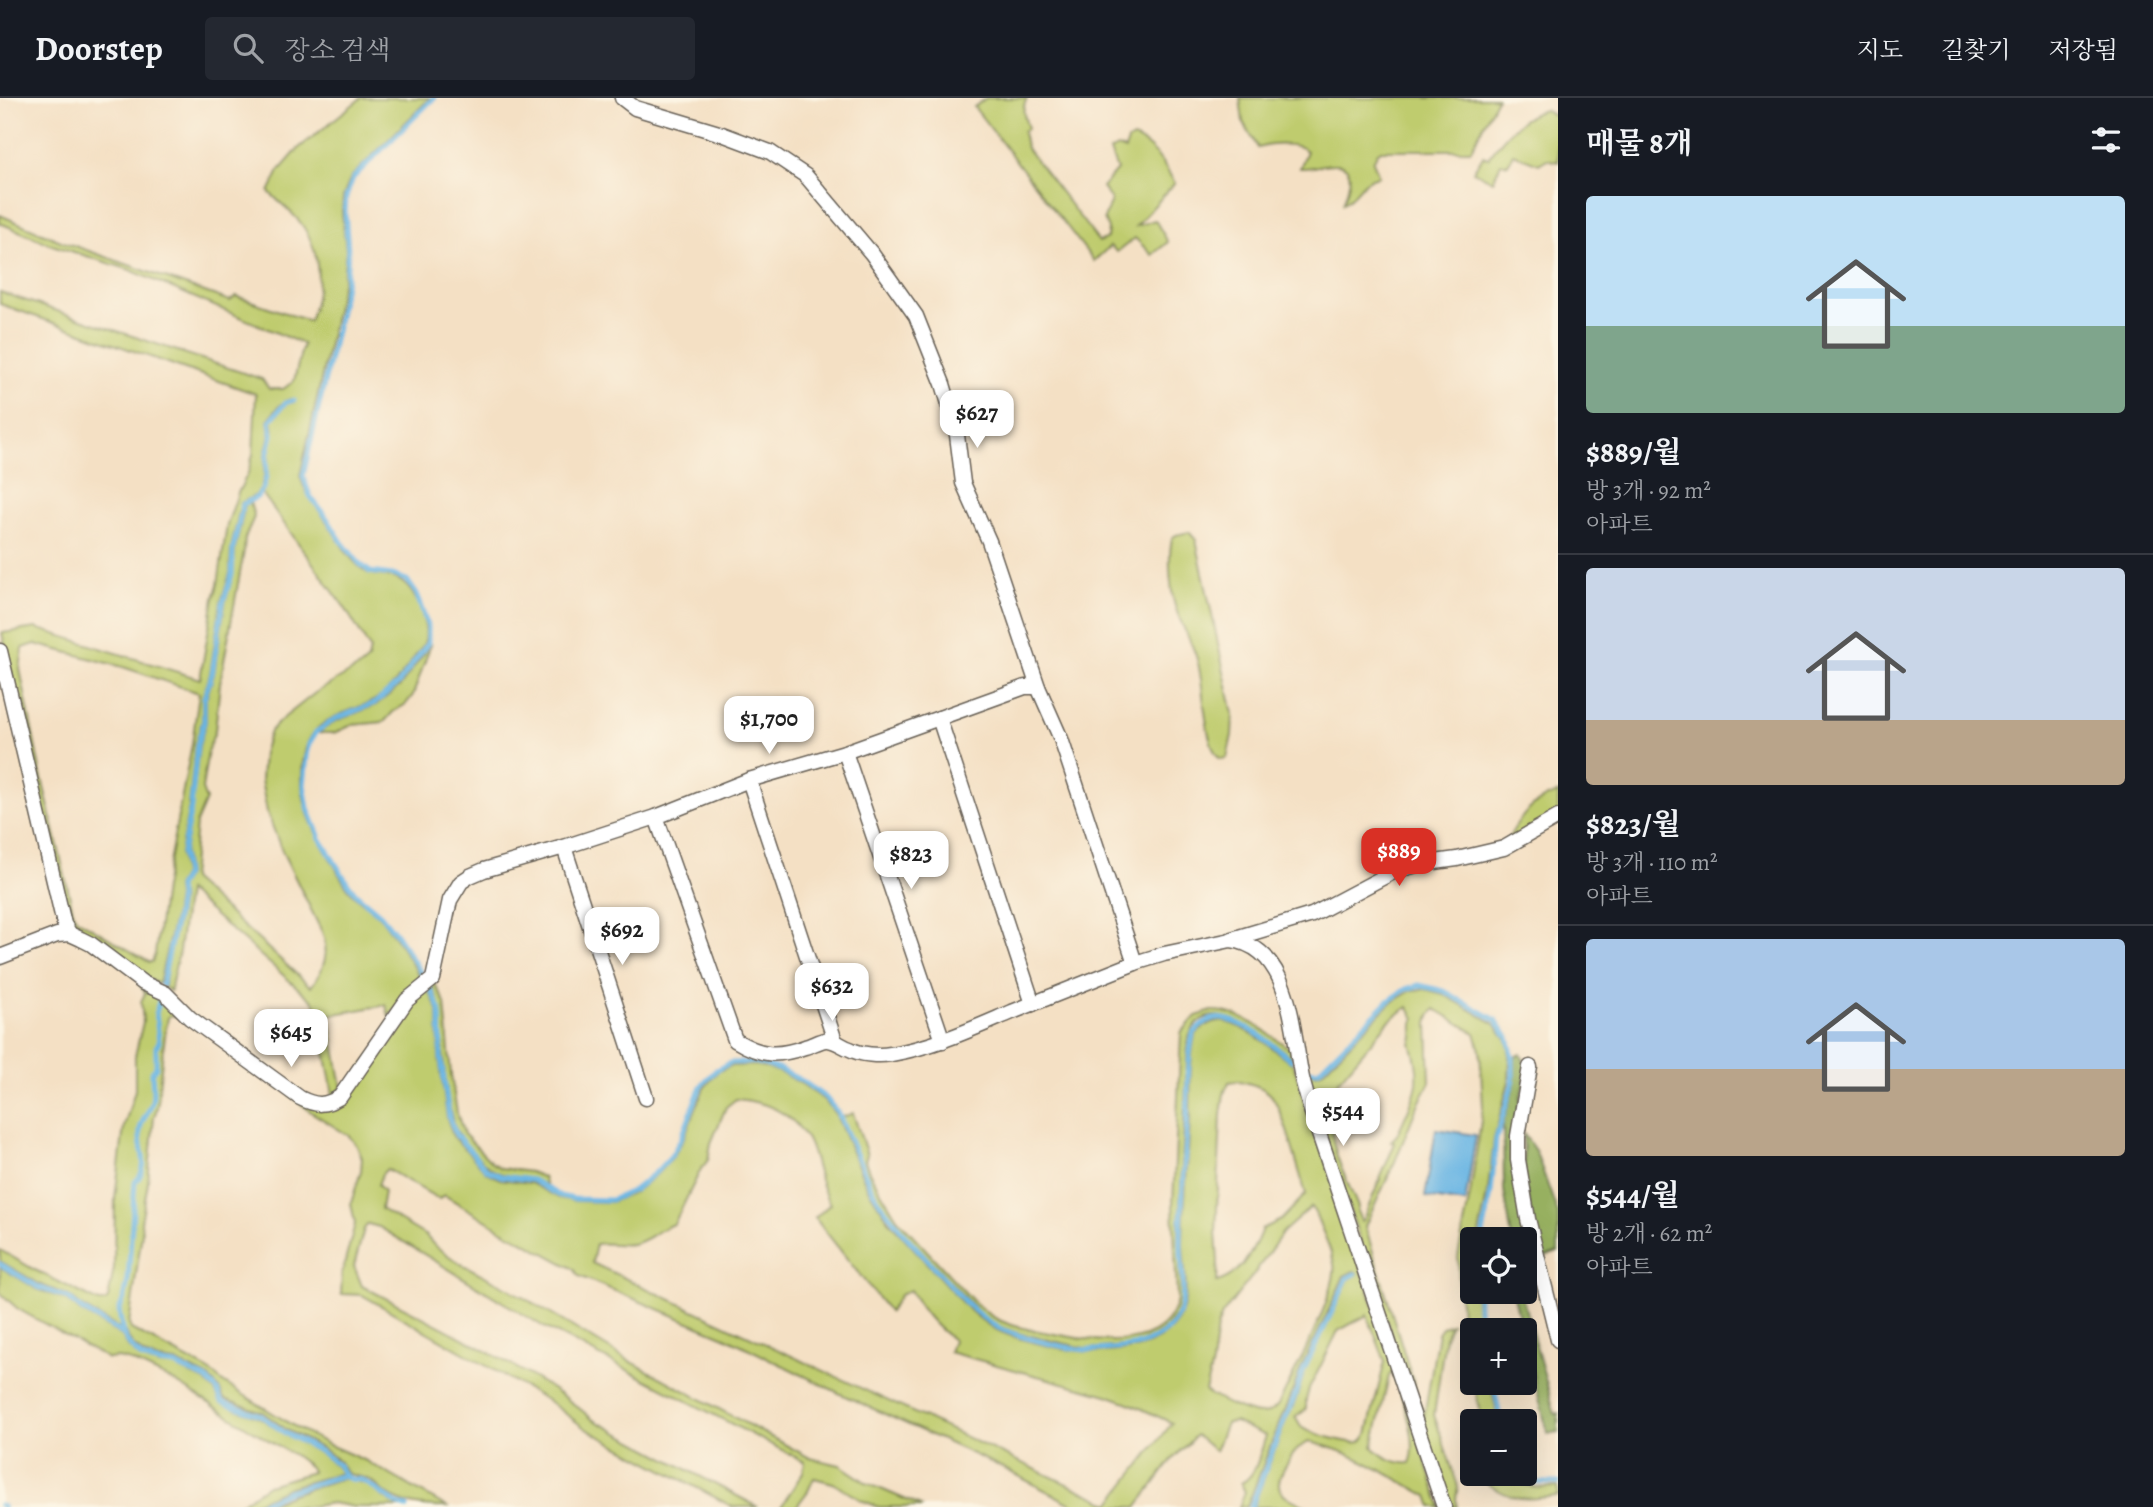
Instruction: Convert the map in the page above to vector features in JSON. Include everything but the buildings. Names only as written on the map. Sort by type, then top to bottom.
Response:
[{"type":"street","points":[[622,98],[635,108],[722,134],[770,152],[806,176],[903,295],[916,316],[943,384],[956,427],[964,483],[989,541],[1038,687],[1061,738],[1135,963]]},
{"type":"street","points":[[0,651],[64,924],[70,934]]},
{"type":"street","points":[[0,957],[50,937],[70,934],[92,944],[143,983],[165,993],[190,1018],[300,1098],[323,1105],[340,1097],[407,1000],[433,979],[450,900],[461,882],[484,870],[656,817],[749,780],[845,752],[1026,687],[1038,687]]},
{"type":"street","points":[[939,718],[1033,1004]]},
{"type":"street","points":[[845,752],[943,1041]]},
{"type":"street","points":[[749,780],[835,1041]]},
{"type":"street","points":[[656,817],[735,1040],[755,1051],[779,1055],[827,1040],[835,1041],[851,1050],[887,1055],[943,1041],[1135,963],[1231,940],[1312,915],[1395,870],[1504,848],[1558,817]]},
{"type":"street","points":[[564,847],[646,1098]]},
{"type":"street","points":[[1231,940],[1241,941],[1261,953],[1276,970],[1282,984],[1302,1079],[1444,1507]]},
{"type":"street","points":[[1530,1067],[1518,1136],[1518,1160],[1528,1219],[1558,1340]]},
{"type":"green space","points":[[361,98],[430,98],[351,177],[343,197],[346,250],[343,279],[300,476],[308,495],[354,561],[366,572],[399,580],[415,596],[426,632],[422,648],[385,693],[324,723],[316,729],[306,748],[303,794],[311,822],[347,887],[381,918],[422,980],[389,1016],[386,1005],[329,1015],[342,1087],[333,1098],[315,1003],[187,891],[179,951],[170,991],[164,987],[178,918],[181,897],[179,888],[187,875],[184,853],[199,746],[206,722],[206,699],[214,674],[225,603],[233,574],[235,549],[245,505],[250,502],[254,517],[245,538],[220,683],[215,731],[208,750],[202,789],[206,800],[196,823],[191,879],[311,987],[324,961],[322,932],[282,851],[267,812],[261,780],[263,753],[270,731],[281,720],[315,693],[361,666],[368,660],[370,649],[345,608],[262,493],[267,479],[273,434],[272,421],[286,404],[294,402],[294,399],[282,403],[268,420],[270,435],[261,487],[256,495],[241,503],[210,674],[202,698],[202,721],[195,745],[189,807],[180,853],[183,875],[176,887],[174,918],[159,984],[79,929],[67,916],[2,633],[36,628],[200,679],[227,525],[253,454],[256,394],[0,304],[0,292],[262,379],[269,389],[283,389],[294,381],[303,344],[130,270],[52,245],[0,223],[0,215],[61,241],[230,301],[236,296],[309,321],[318,283],[313,245],[300,222],[269,192],[279,171],[299,148]],"holes":[[[35,644],[123,667],[199,693],[152,962],[74,915],[40,770],[20,669],[23,648]]]},
{"type":"green space","points":[[986,98],[1027,98],[1024,116],[1028,128],[1023,132],[1026,147],[1099,242],[1107,238],[1108,229],[1104,219],[1111,200],[1102,187],[1117,170],[1110,151],[1117,147],[1125,150],[1128,141],[1133,138],[1147,145],[1175,183],[1136,226],[1155,220],[1168,242],[1152,255],[1135,238],[1117,252],[1110,246],[1094,261],[974,107]]},
{"type":"green space","points":[[1240,98],[1497,98],[1471,150],[1381,150],[1373,162],[1379,176],[1368,180],[1343,203],[1350,178],[1346,168],[1333,164],[1300,168],[1307,151],[1297,146],[1258,148],[1243,122]]},
{"type":"green space","points":[[1545,110],[1558,118],[1558,162],[1547,159],[1539,164],[1513,154],[1508,164],[1501,163],[1493,181],[1473,171],[1483,156],[1488,158],[1520,122]]},
{"type":"green space","points":[[1189,532],[1196,540],[1233,714],[1227,758],[1220,759],[1210,740],[1200,670],[1173,598],[1170,568],[1172,538]]},
{"type":"green space","points":[[431,644],[413,695],[384,722],[352,725],[335,733],[318,733],[336,721],[376,705],[400,686]]},
{"type":"green space","points":[[1558,793],[1558,813],[1505,844],[1526,812]]},
{"type":"green space","points":[[434,982],[445,1003],[451,1075],[457,1113],[464,1134],[492,1163],[501,1168],[530,1172],[543,1177],[546,1186],[496,1172],[476,1156],[460,1137],[448,1100],[440,1010],[430,984]]},
{"type":"green space","points":[[141,987],[163,999],[182,1017],[170,1015],[165,1033],[129,1324],[131,1329],[208,1370],[292,1425],[366,1461],[447,1507],[407,1503],[392,1497],[367,1479],[346,1473],[340,1462],[323,1449],[287,1430],[262,1412],[224,1399],[219,1388],[208,1377],[176,1362],[144,1355],[132,1344],[125,1332],[69,1296],[39,1284],[0,1261],[0,1250],[99,1302],[108,1299],[114,1268],[115,1198],[124,1127],[135,1090],[135,1056],[143,1022],[141,1002],[145,993]]},
{"type":"green space","points":[[428,989],[438,1010],[439,1057],[447,1118],[453,1136],[486,1172],[500,1179],[531,1183],[559,1198],[611,1202],[635,1192],[673,1157],[683,1140],[704,1088],[717,1072],[730,1066],[756,1065],[780,1072],[824,1100],[836,1115],[868,1189],[889,1221],[966,1307],[995,1329],[1017,1338],[1087,1352],[1120,1351],[1143,1346],[1163,1336],[1178,1320],[1186,1291],[1183,1242],[1191,1066],[1195,1035],[1214,1022],[1224,1022],[1245,1030],[1293,1064],[1441,1507],[1432,1507],[1428,1496],[1370,1464],[1309,1442],[1292,1456],[1279,1479],[1281,1490],[1285,1494],[1307,1507],[1253,1507],[1296,1401],[1306,1368],[1348,1280],[1357,1273],[1354,1271],[1344,1276],[1302,1366],[1247,1507],[1239,1507],[1245,1492],[1241,1483],[1251,1475],[1266,1436],[1235,1422],[1226,1423],[1215,1451],[1196,1435],[1171,1461],[1137,1507],[1077,1507],[997,1465],[845,1396],[725,1337],[579,1276],[574,1269],[444,1195],[439,1199],[387,1169],[382,1174],[378,1185],[384,1191],[381,1209],[426,1236],[456,1261],[506,1287],[626,1359],[810,1458],[840,1465],[867,1483],[923,1507],[879,1507],[861,1500],[833,1483],[814,1478],[796,1507],[781,1507],[803,1472],[805,1462],[544,1327],[379,1227],[368,1224],[364,1229],[354,1266],[362,1286],[525,1372],[592,1419],[758,1507],[733,1507],[586,1429],[550,1402],[362,1295],[341,1294],[342,1273],[355,1224],[351,1203],[361,1171],[362,1158],[349,1136],[290,1095],[324,1110],[334,1107],[408,1004]],"holes":[[[1239,1081],[1259,1087],[1267,1091],[1275,1101],[1306,1194],[1281,1220],[1262,1229],[1239,1268],[1217,1282],[1216,1232],[1221,1115],[1224,1093],[1229,1082]],[[736,1099],[761,1104],[783,1114],[800,1129],[812,1152],[821,1185],[830,1204],[815,1218],[889,1312],[900,1295],[910,1290],[928,1317],[953,1340],[949,1352],[1107,1395],[1172,1423],[1110,1504],[592,1263],[596,1244],[632,1244],[674,1224],[708,1160],[711,1143],[726,1107]],[[1311,1207],[1331,1251],[1334,1276],[1313,1335],[1278,1405],[1267,1413],[1257,1414],[1217,1399],[1205,1391],[1217,1327],[1222,1315],[1283,1232]],[[1367,1315],[1385,1361],[1367,1434],[1363,1439],[1360,1442],[1339,1440],[1301,1427],[1295,1417],[1306,1410],[1309,1389],[1338,1331]],[[1392,1372],[1411,1430],[1413,1443],[1410,1463],[1390,1459],[1373,1447],[1389,1376]]]},
{"type":"green space","points":[[1425,989],[1443,994],[1495,1024],[1507,1040],[1510,1055],[1509,1081],[1494,1139],[1480,1227],[1464,1227],[1483,1107],[1480,1050],[1475,1033],[1435,1009],[1428,1023],[1430,1082],[1365,1226],[1424,1417],[1438,1333],[1442,1327],[1451,1324],[1445,1337],[1434,1415],[1458,1486],[1457,1507],[1449,1507],[1304,1072],[1322,1072],[1389,1004],[1412,990]],"holes":[[[1408,1007],[1415,1018],[1411,1043],[1417,1070],[1416,1090],[1397,1135],[1391,1141],[1395,1143],[1361,1221],[1358,1207],[1337,1157],[1331,1114],[1324,1100],[1324,1091],[1335,1085],[1389,1021]]]},
{"type":"green space","points":[[1212,1011],[1233,1014],[1254,1024],[1291,1049],[1292,1058],[1268,1039],[1237,1021],[1207,1017],[1196,1025],[1188,1041],[1179,1230],[1181,1298],[1176,1315],[1165,1329],[1134,1345],[1089,1349],[1017,1333],[998,1326],[980,1314],[892,1219],[872,1187],[841,1118],[853,1113],[867,1155],[865,1161],[870,1174],[897,1218],[988,1314],[1018,1327],[1089,1340],[1127,1340],[1144,1336],[1159,1329],[1170,1317],[1177,1299],[1173,1204],[1181,1033],[1196,1016]]},
{"type":"green space","points":[[1521,1054],[1527,1068],[1515,1124],[1529,1227],[1510,1227],[1504,1190],[1503,1123],[1514,1085],[1515,1057]]},
{"type":"green space","points":[[1523,1133],[1536,1152],[1558,1214],[1558,1252],[1542,1258],[1537,1227],[1535,1227],[1525,1187]]},
{"type":"green space","points":[[1460,1246],[1460,1299],[1458,1256]]},
{"type":"green space","points":[[0,1267],[37,1289],[67,1300],[81,1312],[122,1336],[128,1347],[141,1359],[159,1365],[174,1366],[205,1381],[215,1391],[221,1403],[259,1417],[321,1454],[341,1473],[290,1487],[246,1507],[235,1507],[268,1485],[312,1472],[310,1467],[175,1382],[131,1361],[108,1359],[18,1309],[0,1293]]},
{"type":"green space","points":[[1460,1304],[1476,1304],[1478,1318],[1461,1318]]},
{"type":"green space","points":[[1516,1304],[1524,1304],[1528,1318],[1519,1318]]},
{"type":"green space","points":[[1537,1349],[1555,1414],[1558,1413],[1558,1434],[1548,1434],[1537,1390]]},
{"type":"green space","points":[[1477,1395],[1493,1395],[1496,1409],[1479,1409]]},
{"type":"green space","points":[[343,1478],[368,1485],[401,1507],[355,1507],[332,1503],[306,1507],[261,1507],[292,1494]]},
{"type":"green space","points":[[1490,1486],[1558,1487],[1558,1496],[1528,1499],[1505,1494]]},
{"type":"water","points":[[1436,1129],[1476,1135],[1465,1203],[1425,1197]]},
{"type":"waterway","points":[[425,979],[381,915],[356,894],[347,882],[320,838],[308,808],[304,785],[309,744],[316,732],[335,719],[375,703],[398,684],[428,643],[428,627],[416,593],[407,580],[370,572],[359,563],[310,496],[303,476],[346,279],[346,197],[353,178],[434,98]]},
{"type":"waterway","points":[[162,985],[176,918],[178,887],[185,875],[182,853],[191,807],[197,745],[204,722],[204,698],[212,674],[243,504],[257,497],[263,488],[272,435],[270,421],[285,403],[294,400]]},
{"type":"waterway","points":[[1306,1070],[1318,1071],[1387,1002],[1406,989],[1419,985],[1444,991],[1496,1020],[1508,1037],[1513,1058],[1513,1082],[1496,1139],[1491,1193],[1484,1227]]},
{"type":"waterway","points":[[430,988],[440,1009],[441,1057],[449,1117],[456,1135],[487,1170],[501,1176],[532,1180],[560,1196],[611,1200],[634,1190],[671,1156],[681,1139],[701,1086],[716,1070],[730,1063],[756,1062],[781,1070],[826,1098],[838,1113],[871,1188],[881,1204],[904,1234],[971,1308],[1006,1331],[1045,1343],[1085,1350],[1118,1349],[1151,1340],[1169,1328],[1180,1310],[1183,1291],[1182,1211],[1193,1034],[1210,1020],[1230,1020],[1253,1031],[1291,1060]]},
{"type":"waterway","points":[[123,1334],[119,1311],[128,1279],[135,1182],[144,1164],[140,1130],[153,1097],[152,1072],[156,1067],[156,1047],[159,1042],[156,1013],[160,998]]},
{"type":"waterway","points":[[0,1264],[38,1287],[68,1298],[82,1310],[123,1334],[142,1358],[175,1365],[206,1379],[217,1390],[222,1402],[260,1415],[285,1433],[321,1452],[350,1479],[362,1480],[397,1504],[407,1507]]},
{"type":"waterway","points":[[1251,1507],[1305,1367],[1347,1278],[1355,1274]]},
{"type":"waterway","points":[[1478,1304],[1480,1318]]},
{"type":"waterway","points":[[1496,1395],[1499,1409]]},
{"type":"waterway","points":[[253,1507],[286,1492],[344,1475]]},
{"type":"waterway","points":[[1537,1482],[1558,1483]]}]
